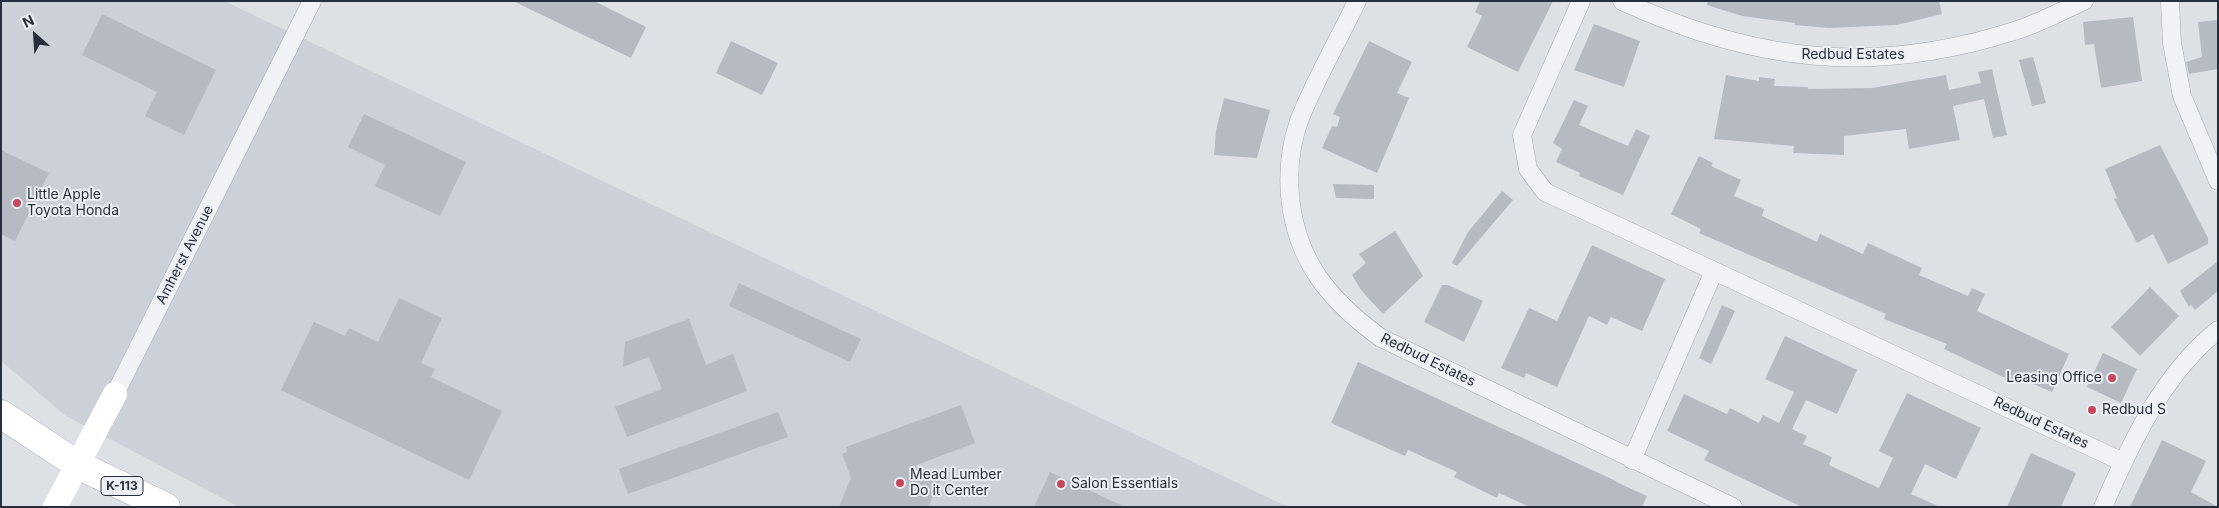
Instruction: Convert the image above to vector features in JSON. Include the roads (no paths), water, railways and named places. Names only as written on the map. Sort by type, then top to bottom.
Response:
[{"type":"main road","name":"K-113","points":[[1,414],[78,465],[166,507]]},
{"type":"street","name":"Amherst Avenue","points":[[55,507],[116,394],[312,1]]},
{"type":"street","name":"Redbud Estates","points":[[1357,1],[1299,122],[1288,168],[1292,219],[1300,245],[1325,288],[1341,306],[1381,338],[1733,507]]},
{"type":"street","name":"Redbud Estates","points":[[1581,1],[1522,136],[1528,169],[1545,192],[2123,462]]},
{"type":"street","name":"Redbud Estates","points":[[1622,1],[1709,36],[1794,55],[1841,58],[1888,57],[1950,48],[2016,31],[2084,1]]},
{"type":"street","points":[[2170,1],[2172,42],[2182,96],[2218,181]]},
{"type":"street","points":[[1632,460],[1714,271]]},
{"type":"street","points":[[2102,507],[2123,462],[2158,396],[2200,345],[2218,330]]},
{"type":"place","name":"Little Apple Toyota Honda","points":[[17,203]]},
{"type":"place","name":"Leasing Office","points":[[2112,378]]},
{"type":"place","name":"Redbud S","points":[[2092,410]]},
{"type":"place","name":"Mead Lumber Do it Center","points":[[900,483]]},
{"type":"place","name":"Salon Essentials","points":[[1061,484]]}]
